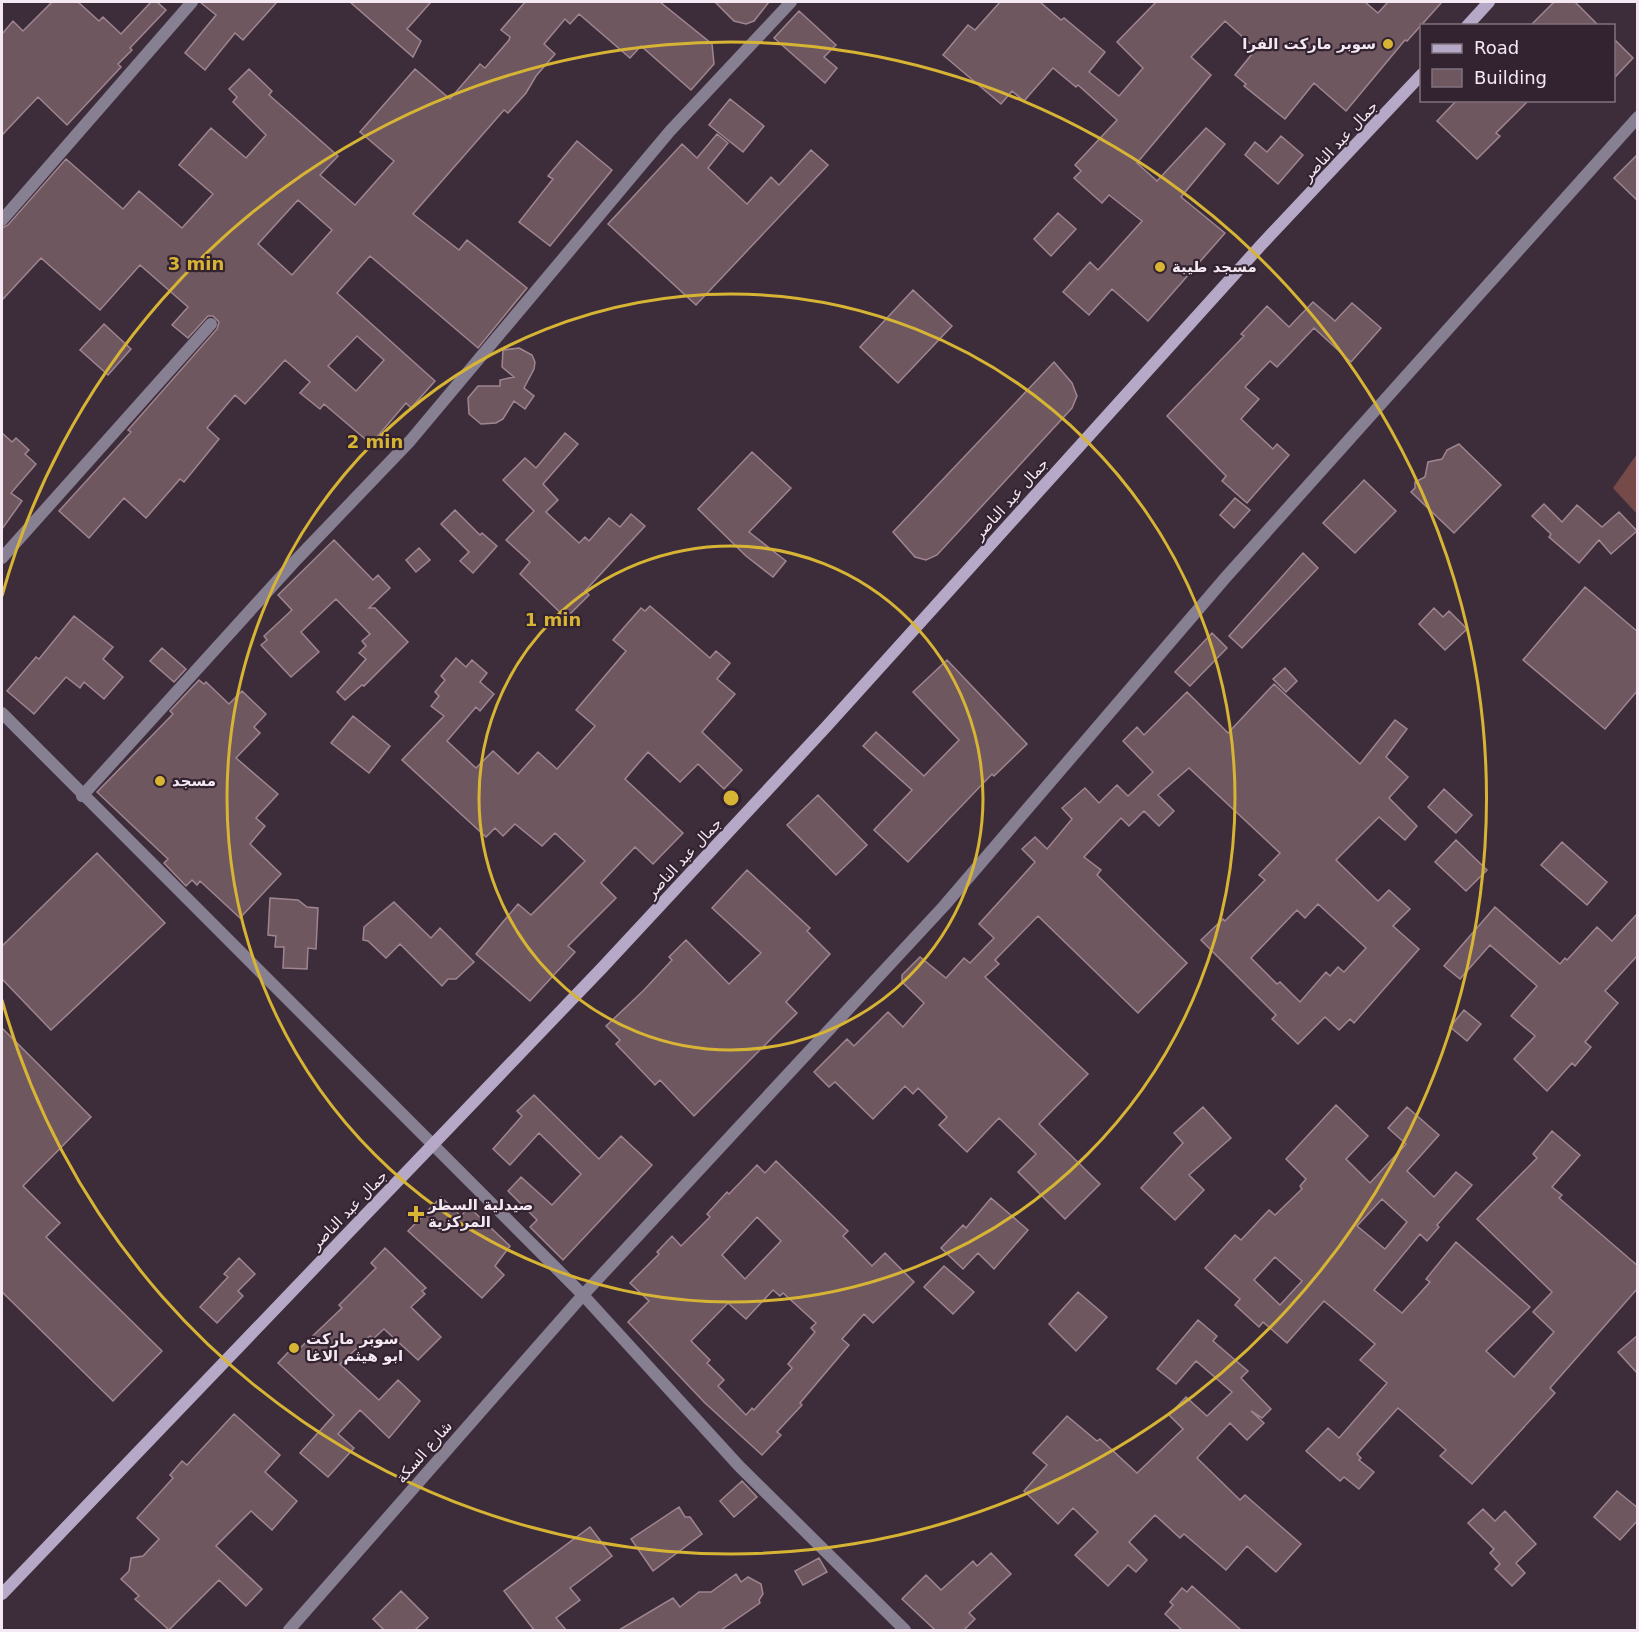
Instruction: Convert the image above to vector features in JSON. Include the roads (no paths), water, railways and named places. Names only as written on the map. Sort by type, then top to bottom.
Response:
[{"type":"main road","points":[[1469,24],[1489,2]]},
{"type":"main road","name":"جمال عبد الناصر","points":[[2,1594],[602,968],[826,727],[1145,372],[1420,77]]},
{"type":"street","points":[[2,220],[192,2]]},
{"type":"street","points":[[82,796],[297,559],[410,441],[670,132],[791,2]]},
{"type":"street","name":"شارع السكة","points":[[289,1630],[583,1295],[944,906],[1226,578],[1638,117]]},
{"type":"street","points":[[2,558],[212,324]]},
{"type":"street","points":[[2,713],[82,796],[434,1144],[583,1295],[739,1466],[905,1630]]},
{"type":"place","name":"سوبر ماركت الفرا","points":[[1388,44]]},
{"type":"place","name":"مسجد طيبة","points":[[1160,267]]},
{"type":"place","name":"مسجد","points":[[160,781]]},
{"type":"place","name":"صيدلية السطر المركزية","points":[[416,1214]]},
{"type":"place","name":"سوبر ماركت ابو هيثم الاغا","points":[[294,1348]]}]
